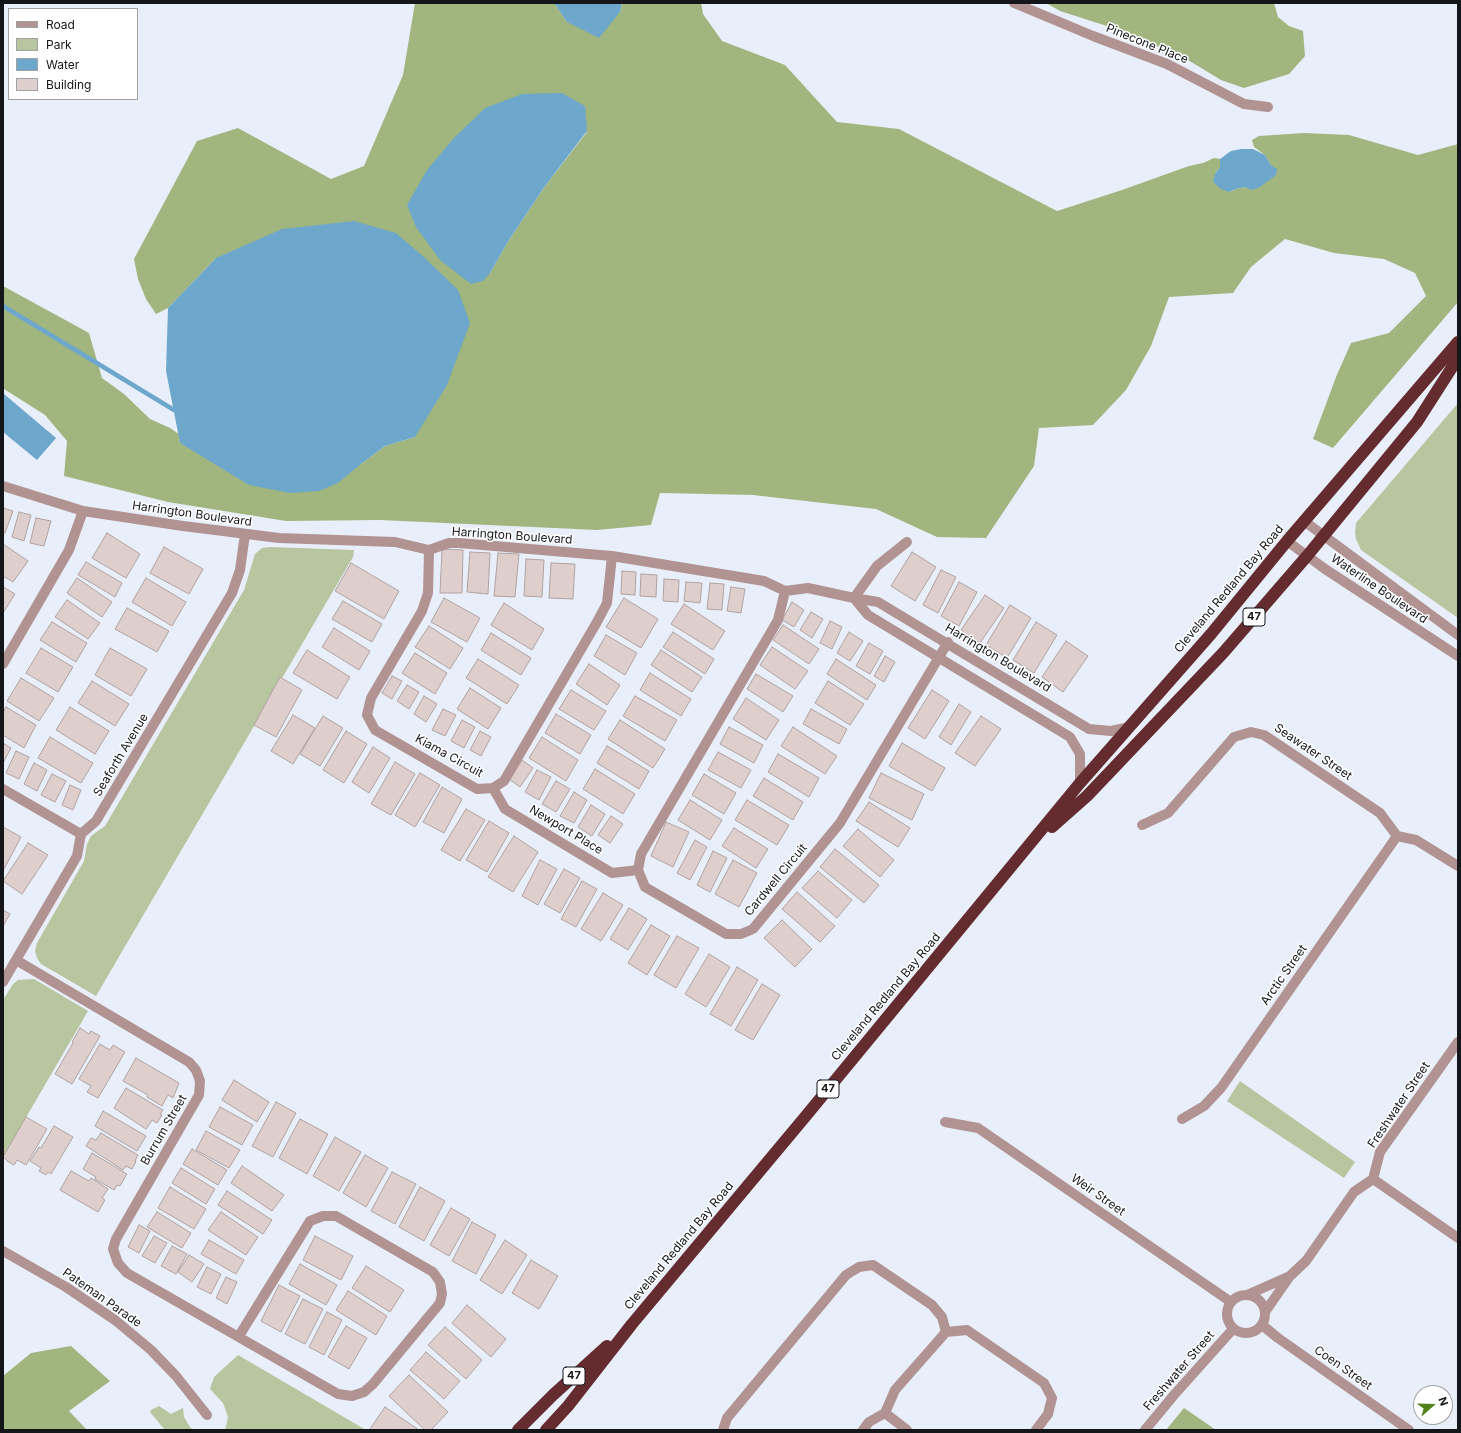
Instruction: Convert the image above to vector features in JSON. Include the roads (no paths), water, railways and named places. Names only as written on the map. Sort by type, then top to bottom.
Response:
[{"type":"highway","name":"Cleveland Redland Bay Road","points":[[546,1430],[568,1406],[632,1324],[1024,854],[1080,783],[1211,634],[1287,541],[1458,342]]},
{"type":"highway","name":"Cleveland Redland Bay Road","points":[[1024,854],[1087,796],[1218,659],[1307,556],[1416,422],[1458,358]]},
{"type":"highway","name":"Cleveland Redland Bay Road","points":[[518,1430],[553,1395],[632,1324]]},
{"type":"street","name":"Pinecone Place","points":[[1014,3],[1093,36],[1167,64],[1244,104],[1268,107]]},
{"type":"street","name":"Harrington Boulevard","points":[[3,486],[83,511],[183,526],[279,538],[395,542],[429,550],[449,543],[459,543],[612,556],[764,581],[786,591],[808,588],[878,602],[948,642],[1089,729],[1111,731],[1130,727]]},
{"type":"street","points":[[3,664],[68,550],[83,511]]},
{"type":"street","name":"Waterline Boulevard","points":[[1304,522],[1458,635]]},
{"type":"street","name":"Seaforth Avenue","points":[[81,834],[96,820],[232,593],[240,570],[245,534]]},
{"type":"street","name":"Waterline Boulevard","points":[[1287,541],[1307,556],[1458,656]]},
{"type":"street","points":[[907,542],[877,566],[854,598],[868,615],[1070,737],[1080,754],[1080,783]]},
{"type":"street","name":"Kiama Circuit","points":[[429,550],[428,593],[422,611],[370,698],[367,715],[376,730],[477,789],[493,788],[504,781],[598,622],[607,603],[612,556]]},
{"type":"street","points":[[638,870],[641,854],[778,620],[786,591]]},
{"type":"street","name":"Cardwell Circuit","points":[[638,870],[645,887],[726,934],[741,934],[753,929],[840,823],[948,642]]},
{"type":"street","name":"Seawater Street","points":[[1142,825],[1168,813],[1234,737],[1250,732],[1264,735],[1380,813],[1397,836]]},
{"type":"street","name":"Newport Place","points":[[493,788],[506,809],[612,873],[638,870]]},
{"type":"street","points":[[3,789],[81,834],[77,856],[3,982]]},
{"type":"street","points":[[1397,836],[1416,840],[1458,866]]},
{"type":"street","name":"Arctic Street","points":[[1182,1119],[1204,1106],[1221,1088],[1397,836]]},
{"type":"street","name":"Burrum Street","points":[[16,960],[189,1062],[196,1070],[200,1081],[199,1095],[116,1239],[113,1249],[118,1263],[127,1273],[338,1394],[352,1396],[364,1392],[373,1384],[440,1303],[442,1294],[440,1282],[433,1272],[336,1216],[323,1216],[310,1221],[239,1336]]},
{"type":"street","name":"Freshwater Street","points":[[1373,1179],[1380,1152],[1458,1042]]},
{"type":"street","name":"Weir Street","points":[[945,1122],[978,1128],[1231,1302]]},
{"type":"street","points":[[1290,1276],[1247,1295],[1236,1298],[1231,1302],[1226,1313],[1229,1325],[1233,1330],[1245,1334],[1258,1330],[1262,1325],[1265,1312],[1290,1276],[1306,1261],[1354,1192],[1373,1179],[1458,1238]]},
{"type":"street","name":"Pateman Parade","points":[[3,1251],[66,1287],[115,1320],[151,1350],[176,1376],[207,1415]]},
{"type":"street","points":[[723,1430],[727,1418],[846,1275],[859,1267],[873,1265],[932,1305],[942,1317],[946,1332]]},
{"type":"street","points":[[1247,1295],[1253,1296],[1259,1300],[1265,1312]]},
{"type":"street","name":"Coen Street","points":[[1262,1325],[1278,1338],[1409,1430]]},
{"type":"street","points":[[863,1430],[869,1422],[885,1413],[895,1390],[946,1332],[967,1330],[1044,1383],[1052,1398],[1048,1414],[1036,1430]]},
{"type":"street","name":"Freshwater Street","points":[[1145,1430],[1174,1395],[1233,1330]]},
{"type":"street","points":[[885,1413],[907,1430]]},
{"type":"water","points":[[554,3],[622,3],[620,12],[599,38],[567,22]]},
{"type":"water","points":[[562,93],[585,106],[587,131],[545,186],[509,240],[490,273],[483,281],[471,284],[440,260],[416,227],[407,205],[427,170],[453,139],[485,108],[522,94]]},
{"type":"water","points":[[1253,149],[1265,155],[1271,165],[1277,169],[1276,175],[1260,187],[1252,190],[1245,187],[1229,192],[1221,189],[1213,182],[1215,174],[1220,167],[1220,159],[1231,151]]},
{"type":"water","points":[[354,221],[396,233],[425,258],[458,290],[470,323],[447,385],[415,437],[385,446],[338,483],[319,491],[290,493],[249,485],[180,443],[166,371],[168,308],[216,258],[282,229]]},
{"type":"water","points":[[4,394],[56,438],[37,460],[3,432]]},
{"type":"waterway","points":[[3,306],[174,410]]}]
